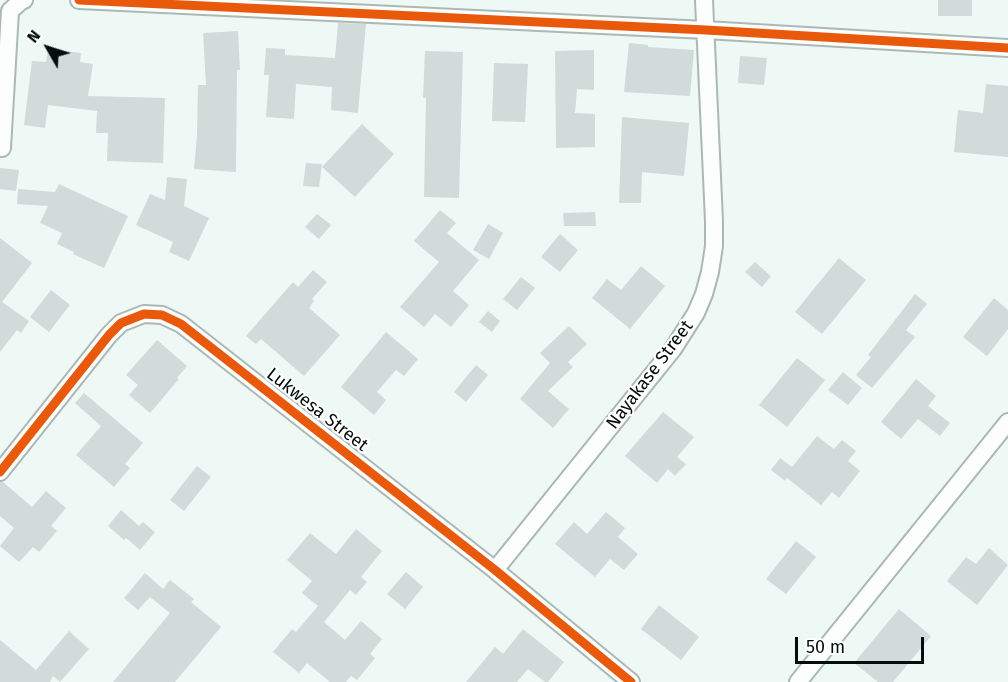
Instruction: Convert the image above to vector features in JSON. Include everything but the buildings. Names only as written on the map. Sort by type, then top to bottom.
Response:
[{"type":"street","points":[[2,148],[10,12],[21,0],[24,0]]},
{"type":"street","points":[[79,0],[706,30],[1008,48]]},
{"type":"street","name":"Nayakase Street","points":[[495,570],[673,349],[696,313],[710,272],[714,246],[704,0]]},
{"type":"street","name":"Lukwesa Street","points":[[0,472],[121,323],[144,314],[162,315],[181,324],[495,570],[631,682]]},
{"type":"street","points":[[798,682],[1008,422]]},
{"type":"cycle path","points":[[79,0],[706,30],[1008,48]]},
{"type":"cycle path","points":[[0,472],[121,323],[144,314],[162,315],[181,324],[495,570],[631,682]]}]
